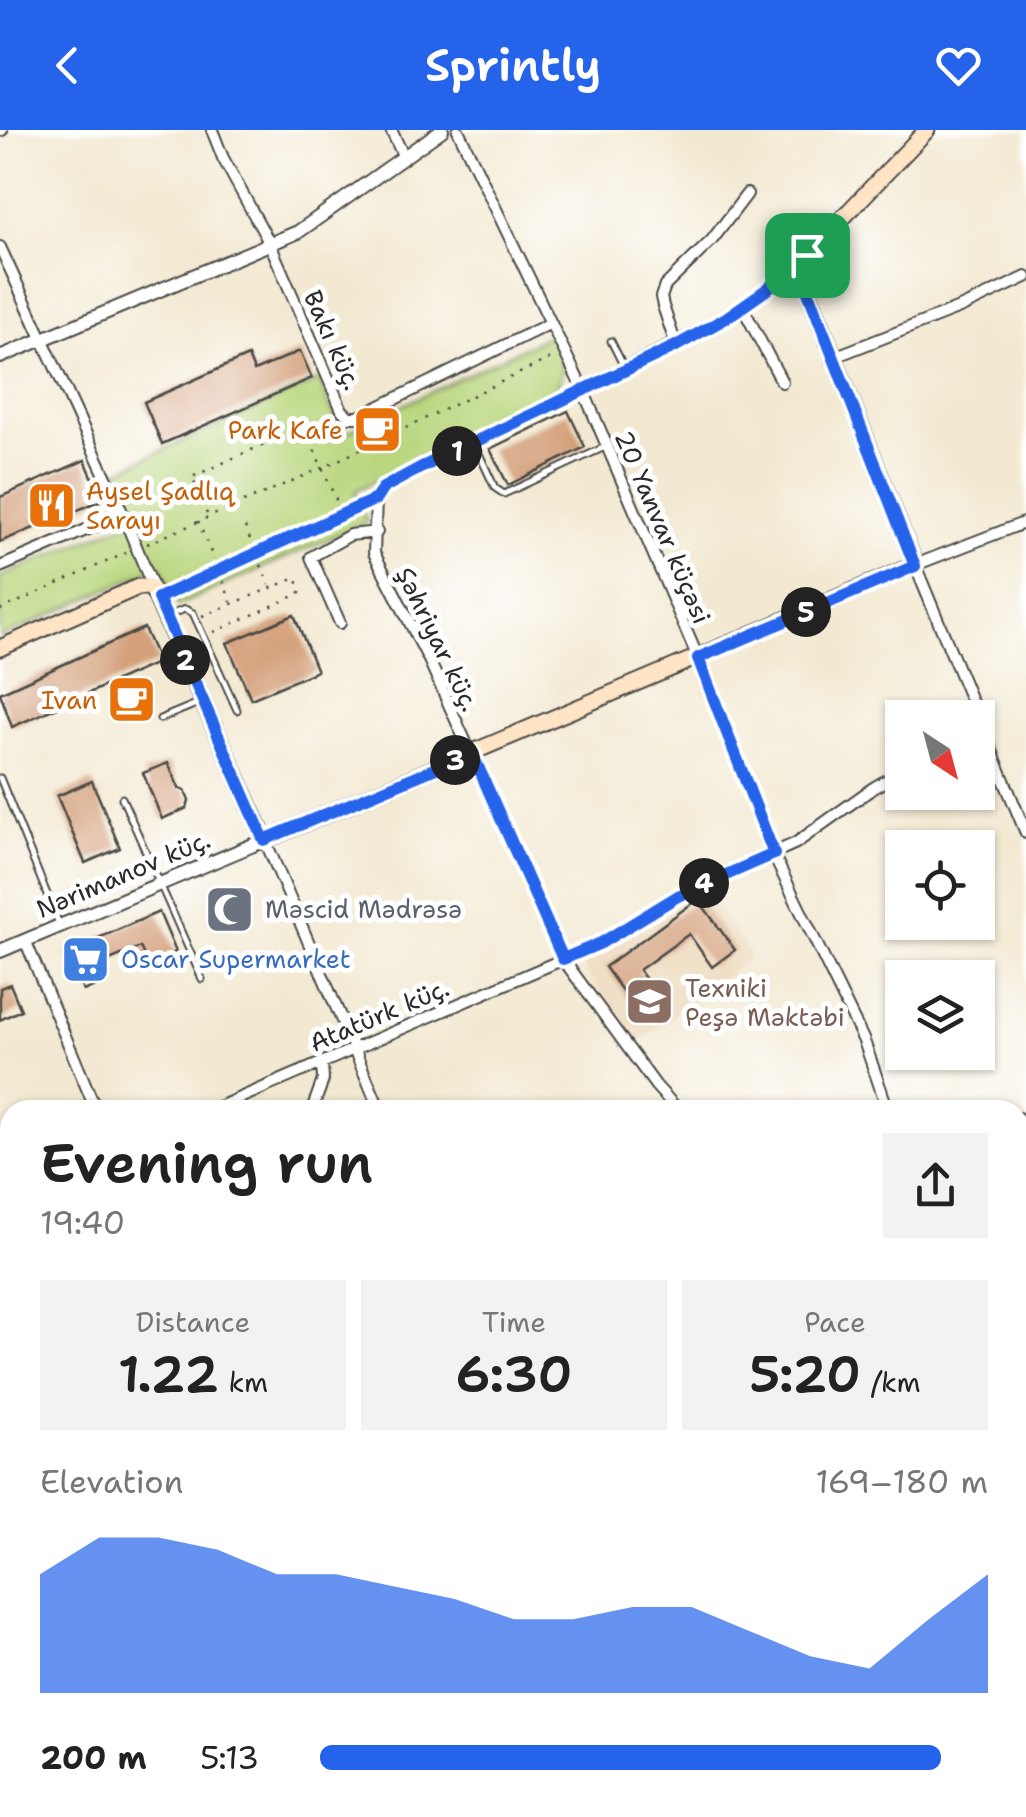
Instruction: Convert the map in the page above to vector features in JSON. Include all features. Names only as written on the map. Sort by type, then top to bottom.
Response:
[{"type":"main road","points":[[0,648],[150,592],[166,616],[264,840],[915,566],[804,278],[807,255],[926,130]]},
{"type":"street","name":"Bakı küç.","points":[[212,130],[270,244],[310,343],[349,417],[358,417],[551,323]]},
{"type":"street","points":[[391,130],[403,155]]},
{"type":"street","points":[[0,357],[270,244],[320,218],[442,130]]},
{"type":"street","name":"20 Yanvar küçəsi","points":[[458,130],[583,390],[698,658],[774,854],[864,1041],[885,1100]]},
{"type":"street","points":[[676,346],[661,297],[665,286],[712,240],[747,194]]},
{"type":"street","points":[[0,247],[116,499],[150,592],[380,494],[474,442],[676,346],[743,308],[807,255]]},
{"type":"street","points":[[834,357],[962,307],[1026,277]]},
{"type":"street","points":[[743,308],[782,382]]},
{"type":"street","name":"Şəhriyar küç.","points":[[380,494],[374,553],[429,660],[563,959],[669,1100]]},
{"type":"street","points":[[0,568],[107,520],[117,507],[116,499]]},
{"type":"street","points":[[1026,522],[915,566],[1026,833]]},
{"type":"street","points":[[340,623],[311,557],[350,536],[377,532]]},
{"type":"street","name":"Atatürk küç.","points":[[235,1100],[601,943],[678,896],[796,843],[885,781]]},
{"type":"street","points":[[264,840],[376,1100]]},
{"type":"street","name":"Nərimanov küç.","points":[[0,950],[264,840]]},
{"type":"street","points":[[25,940],[92,1100]]},
{"type":"street","points":[[316,1100],[323,1080],[322,1062]]},
{"type":"lane","points":[[611,340],[626,370]]},
{"type":"lane","points":[[474,442],[495,488],[504,494],[607,446]]},
{"type":"lane","points":[[166,616],[185,610],[196,618],[237,710]]},
{"type":"lane","points":[[160,720],[203,701]]},
{"type":"lane","points":[[0,778],[59,924]]},
{"type":"lane","points":[[122,798],[202,979]]},
{"type":"path","points":[[144,546],[322,468],[559,354]]},
{"type":"path","points":[[208,517],[192,476],[304,426],[339,508]]},
{"type":"path","points":[[240,551],[253,546]]},
{"type":"path","points":[[0,610],[126,554]]},
{"type":"path","points":[[196,618],[296,578],[299,594],[204,636]]},
{"type":"shaded area","name":"Texniki Peşə Məktəbi","points":[[705,890],[751,957],[638,1042],[578,962]]},
{"type":"green space","points":[[550,335],[562,369],[555,390],[355,491],[367,522],[178,605],[161,565],[0,638],[0,577],[136,519],[117,471],[319,380],[343,434]]},
{"type":"building","points":[[300,351],[312,378],[162,444],[144,402],[248,356],[254,371]]},
{"type":"building","points":[[568,411],[585,447],[508,485],[490,449]]},
{"type":"building","points":[[85,460],[102,500],[0,542],[0,497]]},
{"type":"building","points":[[294,615],[317,671],[251,699],[227,643]]},
{"type":"building","points":[[144,628],[159,662],[12,727],[0,693]]},
{"type":"building","points":[[168,763],[189,800],[187,808],[162,819],[143,773]]},
{"type":"building","points":[[92,781],[120,848],[85,863],[57,796]]},
{"type":"building","points":[[698,899],[735,950],[712,967],[689,934],[639,970],[665,1005],[644,1021],[605,967]]},
{"type":"building","points":[[159,912],[176,952],[148,964],[140,947],[100,964],[107,981],[83,991],[66,952]]},
{"type":"building","points":[[10,984],[21,1010],[0,1020],[0,988]]},
{"type":"place","name":"Park Kafe","points":[[378,430]]},
{"type":"place","name":"Aysel Şadlıq Sarayı","points":[[51,505]]},
{"type":"place","name":"Ivan","points":[[132,700]]},
{"type":"place","name":"Məscid Mədrəsə","points":[[230,909]]},
{"type":"place","name":"Oscar Supermarket","points":[[86,959]]},
{"type":"place","name":"Texniki Peşə Məktəbi","points":[[650,1002]]},
{"type":"route","points":[[807,255],[804,278],[808,292],[915,566],[698,658],[774,854],[704,883],[601,943],[563,959],[472,753],[264,840],[158,598],[376,499],[383,488],[420,468],[676,346],[743,308],[807,255]]}]
